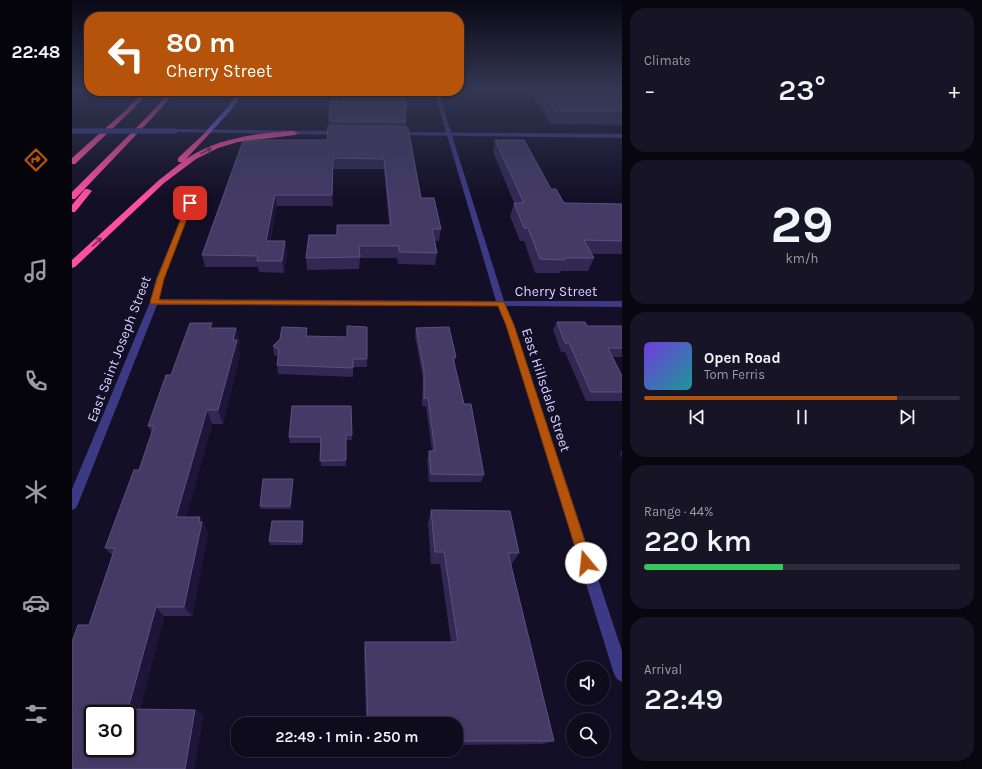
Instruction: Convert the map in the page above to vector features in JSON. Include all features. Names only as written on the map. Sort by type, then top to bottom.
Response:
[{"type":"highway","points":[[83,143],[104,126]]},
{"type":"highway","points":[[72,162],[110,126]]},
{"type":"highway","points":[[72,197],[140,126]]},
{"type":"highway","points":[[72,265],[212,129]]},
{"type":"highway","points":[[122,218],[182,166],[206,151],[241,139],[295,132]]},
{"type":"highway","points":[[72,210],[91,187],[113,155]]},
{"type":"main road","points":[[212,129],[215,126]]},
{"type":"street","name":"East Hillsdale Street","points":[[447,126],[501,304],[510,325],[622,674]]},
{"type":"street","points":[[72,130],[175,131],[212,129],[239,132],[350,133]]},
{"type":"street","points":[[389,134],[622,136]]},
{"type":"street","name":"East Saint Joseph Street","points":[[72,504],[154,302],[160,279],[190,203]]},
{"type":"street","name":"Cherry Street","points":[[154,302],[622,304]]},
{"type":"building","points":[[328,126],[408,127],[421,198],[434,198],[441,229],[432,229],[437,253],[399,252],[399,246],[359,246],[360,257],[306,258],[309,235],[337,235],[337,225],[391,225],[384,159],[333,158],[332,195],[275,195],[266,241],[285,241],[282,261],[257,261],[258,256],[202,255],[243,141],[327,140]]},
{"type":"building","points":[[495,140],[524,140],[551,189],[556,189],[564,203],[622,204],[622,241],[584,240],[594,258],[564,258],[565,260],[540,259],[528,228],[524,228],[514,203],[524,203]]},
{"type":"building","points":[[557,322],[585,322],[587,326],[622,326],[622,348],[608,348],[622,376],[622,392],[591,392],[569,343],[565,343]]},
{"type":"building","points":[[190,323],[212,323],[210,328],[236,328],[233,340],[237,340],[218,410],[207,410],[176,517],[200,517],[199,522],[202,522],[184,607],[156,607],[129,705],[84,705],[84,757],[136,757],[136,709],[195,710],[185,769],[72,769],[72,642],[78,625],[89,625],[115,548],[105,548],[134,470],[139,470],[154,426],[148,426],[166,375],[171,375]]},
{"type":"building","points":[[347,326],[367,327],[367,359],[353,359],[353,368],[277,365],[279,350],[273,346],[280,339],[282,327],[307,328],[306,336],[347,337]]},
{"type":"building","points":[[449,327],[456,357],[453,358],[464,404],[471,404],[484,475],[431,474],[429,451],[435,451],[428,398],[424,398],[424,371],[416,328]]},
{"type":"building","points":[[292,406],[351,406],[352,435],[346,435],[346,460],[320,461],[321,437],[289,437]]},
{"type":"building","points":[[263,479],[293,479],[290,506],[260,506]]},
{"type":"building","points":[[431,510],[510,511],[519,553],[508,553],[554,741],[463,741],[463,717],[368,717],[365,642],[458,642],[444,552],[435,552]]},
{"type":"building","points":[[272,521],[303,521],[302,542],[269,541]]},
{"type":"route","points":[[190,203],[160,279],[154,302],[501,304],[510,325],[586,563]]}]
